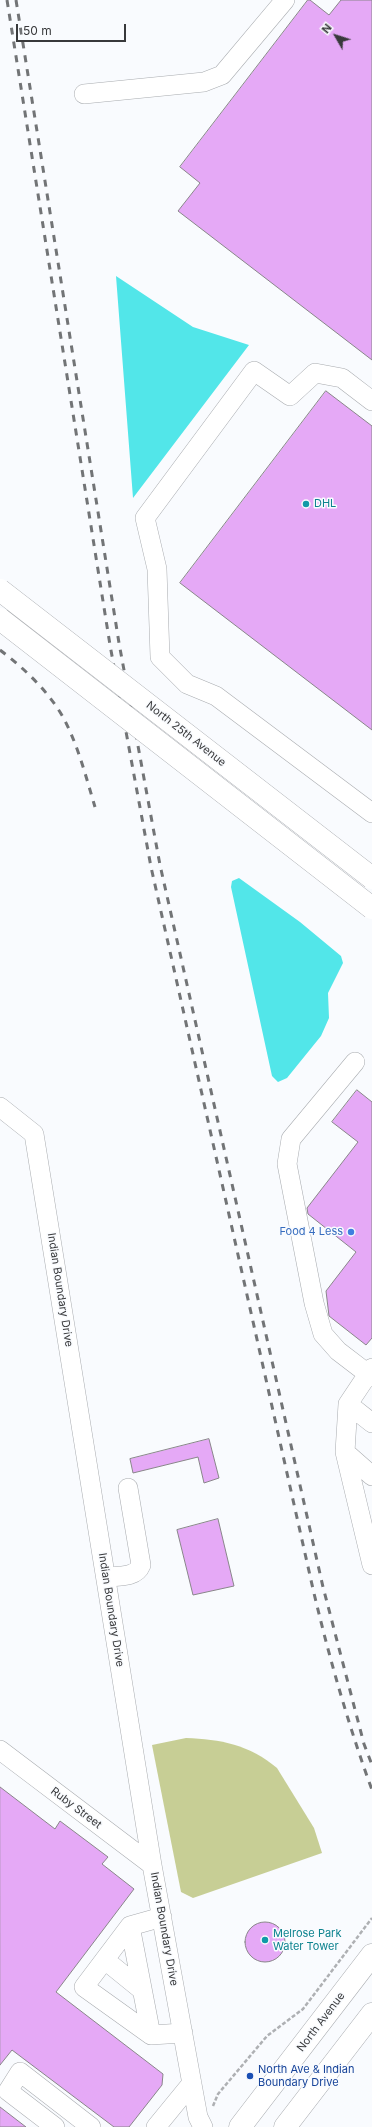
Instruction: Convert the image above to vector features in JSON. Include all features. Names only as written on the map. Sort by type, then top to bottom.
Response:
[{"type":"main road","name":"North 25th Avenue","points":[[0,590],[372,878]]},
{"type":"main road","name":"North 25th Avenue","points":[[0,619],[372,908]]},
{"type":"main road","name":"North Avenue","points":[[240,2127],[372,1955]]},
{"type":"main road","points":[[285,2127],[372,2014]]},
{"type":"street","points":[[84,94],[204,82],[222,75],[285,0]]},
{"type":"street","points":[[372,401],[342,378],[316,373],[290,396],[254,371],[145,518],[158,569],[160,657],[187,684],[216,696],[372,813]]},
{"type":"street","points":[[355,1062],[291,1139],[287,1164],[314,1303],[323,1334],[338,1351],[370,1373],[348,1404],[345,1452],[372,1565]]},
{"type":"street","name":"Indian Boundary Drive","points":[[0,1108],[34,1134],[152,1865],[192,2083],[197,2124]]},
{"type":"street","points":[[348,1404],[372,1423]]},
{"type":"street","points":[[345,1452],[372,1476]]},
{"type":"street","points":[[106,1577],[134,1574],[139,1571],[141,1565],[128,1488]]},
{"type":"street","name":"Ruby Street","points":[[0,1750],[152,1865]]},
{"type":"street","points":[[162,1917],[130,1926],[84,1987],[151,2035],[183,2033]]},
{"type":"street","points":[[130,1926],[151,2035]]},
{"type":"street","points":[[105,1960],[142,1990]]},
{"type":"street","points":[[55,2127],[8,2091],[20,2072],[91,2127]]},
{"type":"street","points":[[156,2127],[192,2083]]},
{"type":"path","points":[[214,2104],[218,2094],[267,2036],[303,2009],[372,1918]]},
{"type":"green space","points":[[186,1738],[211,1740],[234,1745],[256,1754],[277,1768],[314,1828],[322,1853],[193,1898],[181,1892],[152,1745]]},
{"type":"water","points":[[116,276],[193,327],[249,345],[133,498]]},
{"type":"water","points":[[239,878],[300,922],[341,956],[343,963],[328,993],[329,1018],[321,1036],[287,1078],[278,1082],[272,1076],[231,887],[232,881]]},
{"type":"building","points":[[308,0],[329,15],[341,0],[372,0],[372,360],[178,211],[200,183],[180,167]]},
{"type":"building","name":"DHL","points":[[326,391],[372,426],[372,730],[180,583]]},
{"type":"building","name":"Food 4 Less","points":[[357,1090],[372,1102],[372,1338],[366,1345],[329,1316],[326,1291],[356,1252],[308,1214],[307,1208],[358,1142],[332,1122]]},
{"type":"building","points":[[209,1439],[219,1478],[204,1483],[198,1457],[133,1473],[130,1459]]},
{"type":"building","points":[[218,1519],[234,1586],[193,1595],[177,1530]]},
{"type":"building","points":[[0,1787],[55,1829],[60,1821],[108,1857],[102,1864],[134,1889],[56,1992],[163,2074],[162,2085],[129,2127],[114,2127],[12,2050],[0,2065]]},
{"type":"building","name":"Melrose Park Water Tower","points":[[265,1922],[273,1924],[279,1928],[283,1934],[285,1942],[283,1950],[279,1956],[273,1960],[265,1962],[257,1960],[251,1956],[247,1950],[245,1942],[247,1934],[251,1928],[257,1924]]},
{"type":"building","points":[[0,2107],[26,2127],[0,2127]]},
{"type":"railway","points":[[7,0],[110,645],[151,867],[313,1589],[340,1690],[372,1790]]},
{"type":"railway","points":[[16,0],[119,643],[160,865],[323,1587],[364,1744],[372,1765]]},
{"type":"railway","points":[[0,650],[35,680],[57,707],[63,717],[77,750],[95,807]]},
{"type":"place","name":"DHL","points":[[306,504]]},
{"type":"place","name":"Food 4 Less","points":[[351,1232]]},
{"type":"place","name":"Melrose Park Water Tower","points":[[265,1940]]},
{"type":"place","name":"North Ave & Indian Boundary Drive","points":[[250,2076]]}]
